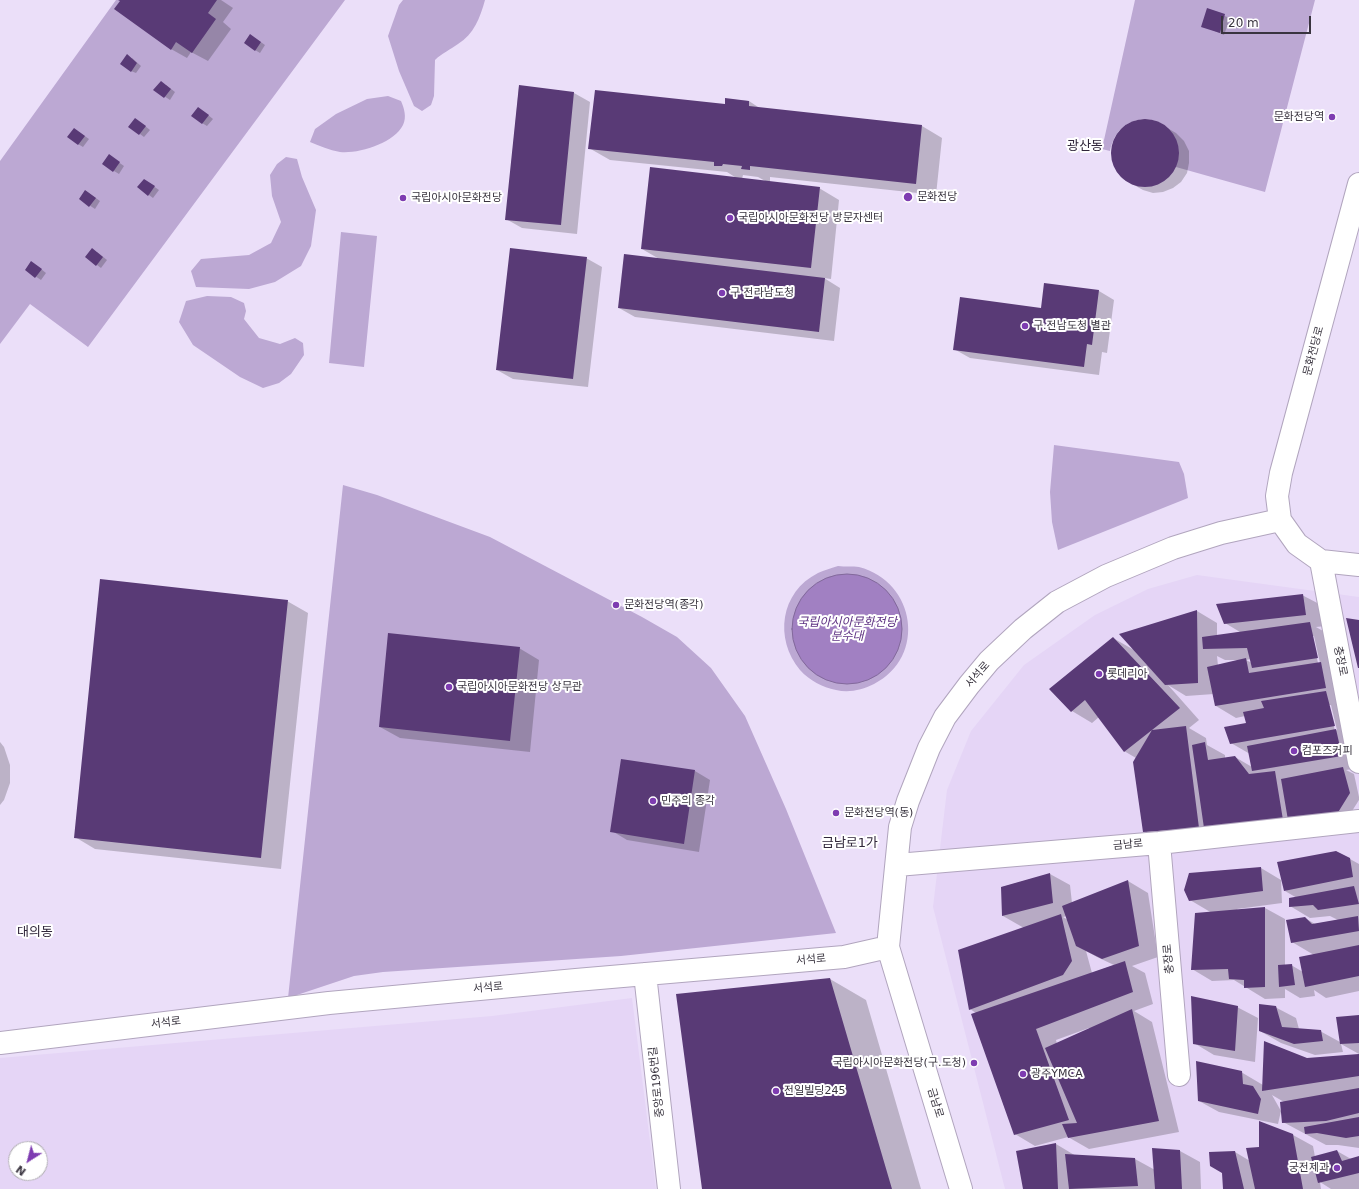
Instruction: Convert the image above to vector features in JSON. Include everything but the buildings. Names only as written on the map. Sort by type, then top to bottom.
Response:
[{"type":"street","name":"문화전당로","points":[[1280,520],[1278,496],[1281,473],[1359,184]]},
{"type":"street","points":[[1280,520],[1298,544],[1321,561],[1359,565]]},
{"type":"street","name":"서석로","points":[[0,1043],[330,1003],[844,957],[888,947],[900,827],[908,801],[929,748],[945,717],[989,661],[1023,629],[1057,602],[1106,576],[1173,548],[1221,533],[1280,520]]},
{"type":"street","name":"충장로","points":[[1321,561],[1359,762]]},
{"type":"street","name":"금남로","points":[[897,864],[1159,842],[1359,821]]},
{"type":"street","name":"충장로","points":[[1159,842],[1179,1075]]},
{"type":"street","name":"금남로","points":[[888,947],[961,1189]]},
{"type":"street","name":"중앙로196번길","points":[[645,974],[669,1189]]},
{"type":"shaded area","points":[[116,0],[345,0],[88,347],[30,304],[0,344],[0,161]]},
{"type":"shaded area","points":[[403,0],[485,0],[476,25],[464,40],[440,55],[435,60],[434,96],[431,105],[422,111],[414,106],[399,71],[388,36],[399,5]]},
{"type":"shaded area","points":[[1135,0],[1315,0],[1265,192],[1176,167],[1178,149],[1173,135],[1164,125],[1152,120],[1139,120],[1126,125],[1116,135],[1110,151],[1102,149]]},
{"type":"shaded area","points":[[388,96],[401,101],[405,119],[403,125],[398,131],[384,142],[366,149],[340,152],[310,142],[315,129],[336,114],[367,99]]},
{"type":"shaded area","points":[[286,157],[297,159],[302,177],[316,210],[311,246],[301,266],[275,282],[249,289],[196,287],[191,271],[201,259],[249,255],[271,243],[281,222],[272,196],[270,175],[277,164]]},
{"type":"shaded area","points":[[341,232],[377,236],[364,367],[329,363]]},
{"type":"shaded area","points":[[207,296],[231,297],[244,303],[246,311],[244,319],[259,338],[280,344],[295,338],[303,343],[304,355],[291,374],[279,383],[263,388],[240,377],[193,345],[179,322],[186,301]]},
{"type":"shaded area","points":[[1054,445],[1179,462],[1184,474],[1188,498],[1058,550],[1052,522],[1050,492]]},
{"type":"shaded area","points":[[343,485],[377,495],[490,537],[677,637],[711,668],[745,716],[786,809],[836,933],[621,956],[383,972],[354,976],[288,998]]},
{"type":"shaded area","points":[[838,566],[859,567],[878,575],[893,588],[903,603],[908,621],[908,639],[902,656],[891,672],[874,684],[865,688],[846,691],[831,689],[816,683],[800,670],[792,658],[786,644],[784,631],[785,617],[789,604],[805,581],[818,573]],"holes":[[[842,575],[873,582],[890,595],[793,640],[795,615],[799,605],[810,590],[830,579]]]},
{"type":"shaded area","points":[[1197,575],[1359,597],[1359,1189],[1005,1189],[933,907],[947,790],[971,731],[1024,665],[1095,615],[1148,589]]},
{"type":"shaded area","points":[[632,998],[656,1189],[0,1189],[0,1058],[492,1016]]},
{"type":"water","name":"국립아시아문화전당 분수대","points":[[847,574],[868,579],[886,590],[897,608],[902,629],[897,650],[886,668],[868,679],[847,684],[826,679],[808,668],[797,650],[792,629],[797,608],[808,590],[826,579]]},
{"type":"place","name":"문화전당역","points":[[1332,117]]},
{"type":"place","name":"문화전당","points":[[908,197]]},
{"type":"place","name":"국립아시아문화전당","points":[[403,198]]},
{"type":"place","name":"국립아시아문화전당 방문자센터","points":[[730,218]]},
{"type":"place","name":"구 전라남도청","points":[[722,293]]},
{"type":"place","name":"구.전남도청 별관","points":[[1025,326]]},
{"type":"place","name":"문화전당역(종각)","points":[[616,605]]},
{"type":"place","name":"롯데리아","points":[[1099,674]]},
{"type":"place","name":"국립아시아문화전당 상무관","points":[[449,687]]},
{"type":"place","name":"컴포즈커피","points":[[1294,751]]},
{"type":"place","name":"민주의 종각","points":[[653,801]]},
{"type":"place","name":"문화전당역(동)","points":[[836,813]]},
{"type":"place","name":"국립아시아문화전당(구.도청)","points":[[974,1063]]},
{"type":"place","name":"광주YMCA","points":[[1023,1074]]},
{"type":"place","name":"전일빌딩245","points":[[776,1091]]},
{"type":"place","name":"궁전제과","points":[[1337,1168]]},
{"type":"district","name":"광산동","points":[[1085,147]]},
{"type":"district","name":"금남로1가","points":[[850,844]]},
{"type":"district","name":"대의동","points":[[35,933]]}]
